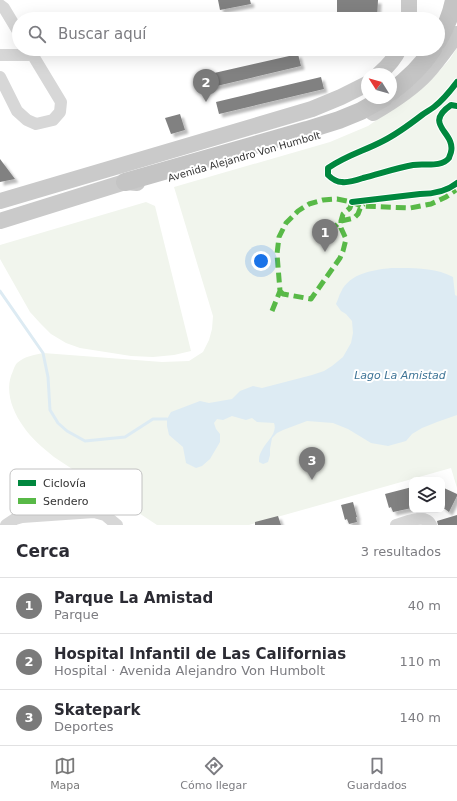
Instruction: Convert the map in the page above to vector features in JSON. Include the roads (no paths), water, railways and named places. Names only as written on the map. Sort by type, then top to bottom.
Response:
[{"type":"highway","points":[[445,29],[452,13],[454,0]]},
{"type":"highway","points":[[397,88],[405,82],[428,56]]},
{"type":"highway","points":[[125,182],[339,120],[373,104]]},
{"type":"main road","points":[[409,0],[409,12]]},
{"type":"main road","name":"Avenida Alejandro Von Humbolt","points":[[445,49],[457,34]]},
{"type":"main road","points":[[385,68],[395,56]]},
{"type":"main road","name":"Avenida Alejandro Von Humbolt","points":[[0,221],[125,182],[149,184],[314,136],[356,122],[391,103],[415,85],[440,56]]},
{"type":"main road","points":[[0,200],[312,109],[341,98],[361,87]]},
{"type":"main road","points":[[125,182],[135,173],[142,170],[208,149],[210,146],[208,139]]},
{"type":"street","points":[[0,5],[4,8],[12,21]]},
{"type":"street","points":[[0,55],[12,54]]},
{"type":"street","points":[[0,77],[17,111],[27,120],[36,124],[53,120],[60,112],[61,102],[32,56]]},
{"type":"street","points":[[6,525],[15,519],[24,521],[71,515]]},
{"type":"street","points":[[105,515],[118,525]]},
{"type":"street","points":[[396,525],[418,519],[426,519],[431,525]]},
{"type":"water","name":"Lago La Amistad","points":[[391,268],[415,268],[438,271],[453,277],[455,295],[457,296],[457,415],[422,428],[412,434],[406,441],[388,446],[371,443],[348,429],[333,423],[307,421],[277,433],[272,438],[268,462],[263,464],[259,462],[259,456],[273,434],[275,427],[274,423],[257,422],[252,418],[246,420],[232,416],[223,420],[217,419],[214,423],[220,434],[220,442],[210,459],[202,466],[196,468],[186,463],[183,447],[169,435],[167,419],[171,412],[200,401],[209,403],[232,399],[240,391],[253,386],[262,388],[312,375],[324,371],[332,366],[343,357],[351,343],[353,333],[352,321],[336,304],[341,292],[350,281],[356,277],[370,271]]},
{"type":"waterway","points":[[0,291],[43,353],[48,377],[50,410],[58,423],[67,431],[85,441],[125,437],[153,419],[167,419]]},
{"type":"place","name":"Hospital Infantil de Las Californias","points":[[206,102]]},
{"type":"place","name":"Parque La Amistad","points":[[325,252]]},
{"type":"place","name":"Skatepark","points":[[312,480]]}]
